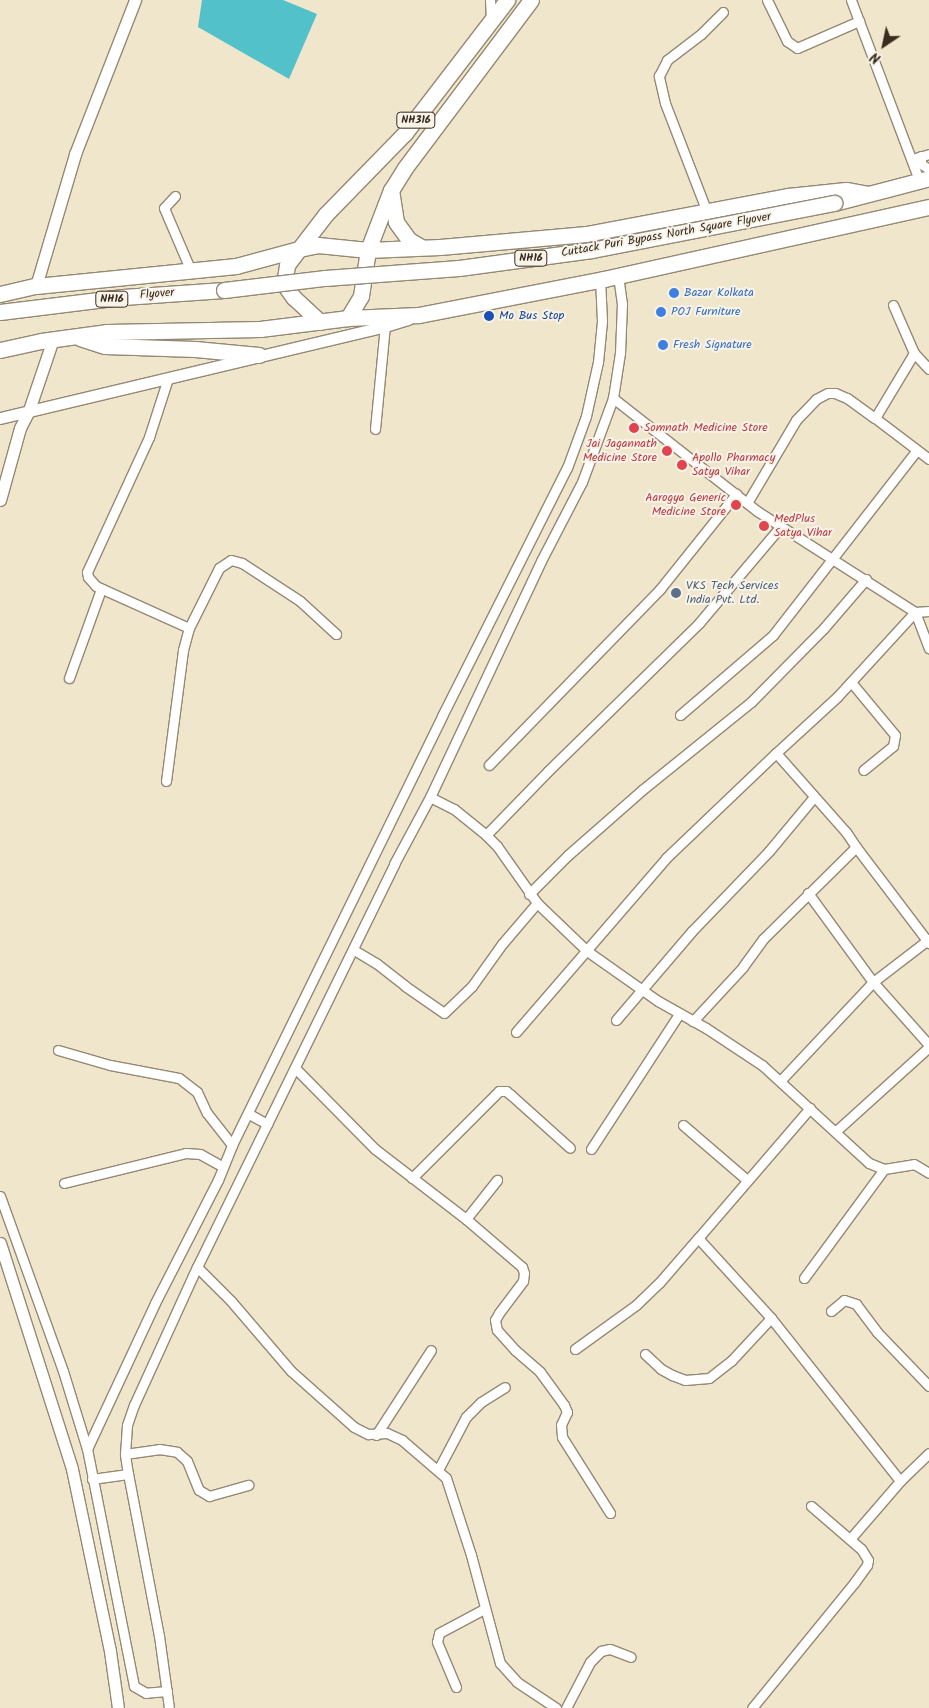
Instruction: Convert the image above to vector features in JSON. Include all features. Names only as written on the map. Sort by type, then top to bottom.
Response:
[{"type":"highway","name":"NH316","points":[[368,250],[390,190],[416,150],[531,0]]},
{"type":"highway","name":"NH316","points":[[299,249],[317,225],[405,133],[491,20],[500,2]]},
{"type":"highway","name":"NH16","points":[[868,194],[926,175]]},
{"type":"highway","points":[[390,190],[396,222],[410,240],[420,247]]},
{"type":"highway","points":[[0,294],[36,286],[236,266],[318,244],[368,250],[586,234],[788,196],[846,190],[868,194]]},
{"type":"highway","name":"Cuttack Puri Bypass North Square Flyover","points":[[224,290],[325,278],[460,268],[592,250],[868,194]]},
{"type":"highway","points":[[0,350],[53,339],[108,332],[260,329],[348,318],[419,315],[609,277],[928,209]]},
{"type":"highway","points":[[266,259],[278,254],[317,225]]},
{"type":"highway","points":[[299,249],[287,265],[286,288],[320,322]]},
{"type":"highway","points":[[348,318],[361,296],[368,250]]},
{"type":"highway","name":"Flyover","points":[[0,312],[123,297],[224,290]]},
{"type":"highway","points":[[73,336],[106,346],[195,349],[259,355]]},
{"type":"street","points":[[36,286],[75,154],[135,0]]},
{"type":"street","points":[[767,0],[786,41],[797,48],[860,21]]},
{"type":"street","points":[[851,0],[920,156],[926,175]]},
{"type":"street","points":[[707,212],[665,103],[659,76],[667,60],[701,34],[723,12]]},
{"type":"street","points":[[920,156],[926,175]]},
{"type":"street","points":[[175,196],[164,208],[191,271]]},
{"type":"street","points":[[169,1708],[163,1692],[150,1584],[125,1454],[127,1425],[134,1405],[197,1268],[354,950],[394,864],[430,797],[541,561],[582,482],[613,398],[620,353],[622,304],[609,277]]},
{"type":"street","points":[[87,1449],[131,1352],[223,1167],[232,1145],[249,1114],[438,724],[566,468],[586,416],[598,362],[609,277]]},
{"type":"street","points":[[893,305],[914,353],[929,369]]},
{"type":"street","points":[[0,418],[385,326],[419,315]]},
{"type":"street","points":[[375,429],[385,326]]},
{"type":"street","points":[[0,500],[20,428],[29,410],[53,339]]},
{"type":"street","points":[[874,418],[914,353]]},
{"type":"street","points":[[168,378],[149,437],[88,566],[88,577],[101,589],[189,628]]},
{"type":"street","points":[[747,503],[796,420],[816,399],[828,393],[835,393],[846,398],[929,460]]},
{"type":"street","points":[[613,398],[780,527],[866,579],[915,612],[929,648]]},
{"type":"street","points":[[680,714],[762,646],[782,624],[831,558],[917,450]]},
{"type":"street","points":[[489,765],[660,589],[736,494]]},
{"type":"street","points":[[486,835],[548,771],[699,623],[780,527]]},
{"type":"street","points":[[166,781],[184,650],[189,628],[219,568],[231,560],[242,562],[300,601],[336,634]]},
{"type":"street","points":[[529,894],[568,855],[642,790],[751,702],[823,628],[866,579]]},
{"type":"street","points":[[69,678],[101,589]]},
{"type":"street","points":[[516,1032],[666,858],[851,682],[915,612],[929,611]]},
{"type":"street","points":[[851,682],[895,734],[893,746],[864,770]]},
{"type":"street","points":[[776,753],[856,847],[928,941],[873,982],[780,1080]]},
{"type":"street","points":[[430,797],[454,809],[486,835],[497,846],[529,894],[587,951],[679,1014],[762,1065],[869,1163],[884,1169],[914,1164],[929,1173]]},
{"type":"street","points":[[616,1020],[718,902],[769,851],[814,798]]},
{"type":"street","points":[[693,1021],[743,967],[763,939],[856,847]]},
{"type":"street","points":[[808,894],[873,982],[929,1046],[836,1131]]},
{"type":"street","points":[[354,950],[376,963],[405,986],[444,1012],[472,986],[502,944],[537,903]]},
{"type":"street","points":[[591,1149],[679,1014]]},
{"type":"street","points":[[58,1050],[110,1066],[180,1078],[197,1092],[207,1113],[232,1145]]},
{"type":"street","points":[[295,1068],[375,1149],[466,1219],[522,1267],[524,1273],[523,1281],[495,1320],[497,1330],[515,1350],[540,1372],[564,1405],[567,1412],[560,1429],[562,1437],[610,1512]]},
{"type":"street","points":[[412,1178],[499,1091],[506,1091],[511,1095],[570,1148]]},
{"type":"street","points":[[575,1349],[636,1305],[659,1283],[810,1108]]},
{"type":"street","points":[[249,1114],[267,1124]]},
{"type":"street","points":[[683,1125],[747,1180]]},
{"type":"street","points":[[64,1183],[186,1153],[200,1154],[223,1167]]},
{"type":"street","points":[[804,1278],[884,1169]]},
{"type":"street","points":[[466,1219],[496,1180]]},
{"type":"street","points":[[0,1196],[63,1371],[87,1449],[132,1678],[137,1689],[146,1693],[163,1692]]},
{"type":"street","points":[[698,1238],[771,1318],[900,1481]]},
{"type":"street","points":[[0,1242],[72,1469],[110,1651],[118,1708]]},
{"type":"street","points":[[197,1268],[231,1301],[303,1382],[354,1427],[368,1434],[387,1433],[402,1440],[438,1470],[451,1487],[497,1655],[504,1669],[517,1682],[556,1708]]},
{"type":"street","points":[[830,1311],[844,1300],[856,1304],[877,1332],[929,1386]]},
{"type":"street","points":[[645,1354],[661,1369],[685,1380],[709,1378],[731,1361],[771,1318]]},
{"type":"street","points":[[376,1435],[430,1350]]},
{"type":"street","points":[[438,1470],[466,1417],[482,1402],[505,1387]]},
{"type":"street","points":[[125,1454],[160,1449],[177,1452],[187,1461],[199,1490],[209,1496],[248,1485]]},
{"type":"street","points":[[850,1539],[900,1481],[929,1453]]},
{"type":"street","points":[[92,1479],[128,1474]]},
{"type":"street","points":[[752,1708],[864,1571],[868,1560],[866,1555],[850,1539],[811,1506]]},
{"type":"street","points":[[456,1687],[437,1642],[438,1633],[484,1609]]},
{"type":"street","points":[[566,1708],[590,1662],[601,1651],[610,1649],[631,1657]]},
{"type":"water","points":[[202,0],[283,0],[317,14],[289,79],[198,27]]},
{"type":"place","name":"Bazar Kolkata","points":[[674,293]]},
{"type":"place","name":"POJ Furniture","points":[[661,312]]},
{"type":"place","name":"Mo Bus Stop","points":[[489,316]]},
{"type":"place","name":"Fresh Signature","points":[[663,345]]},
{"type":"place","name":"Somnath Medicine Store","points":[[634,428]]},
{"type":"place","name":"Jai Jagannath Medicine Store","points":[[667,451]]},
{"type":"place","name":"Apollo Pharmacy Satya Vihar","points":[[682,465]]},
{"type":"place","name":"Aarogya Generic Medicine Store","points":[[736,505]]},
{"type":"place","name":"MedPlus Satya Vihar","points":[[764,526]]},
{"type":"place","name":"VKS Tech Services India Pvt. Ltd.","points":[[676,593]]}]
